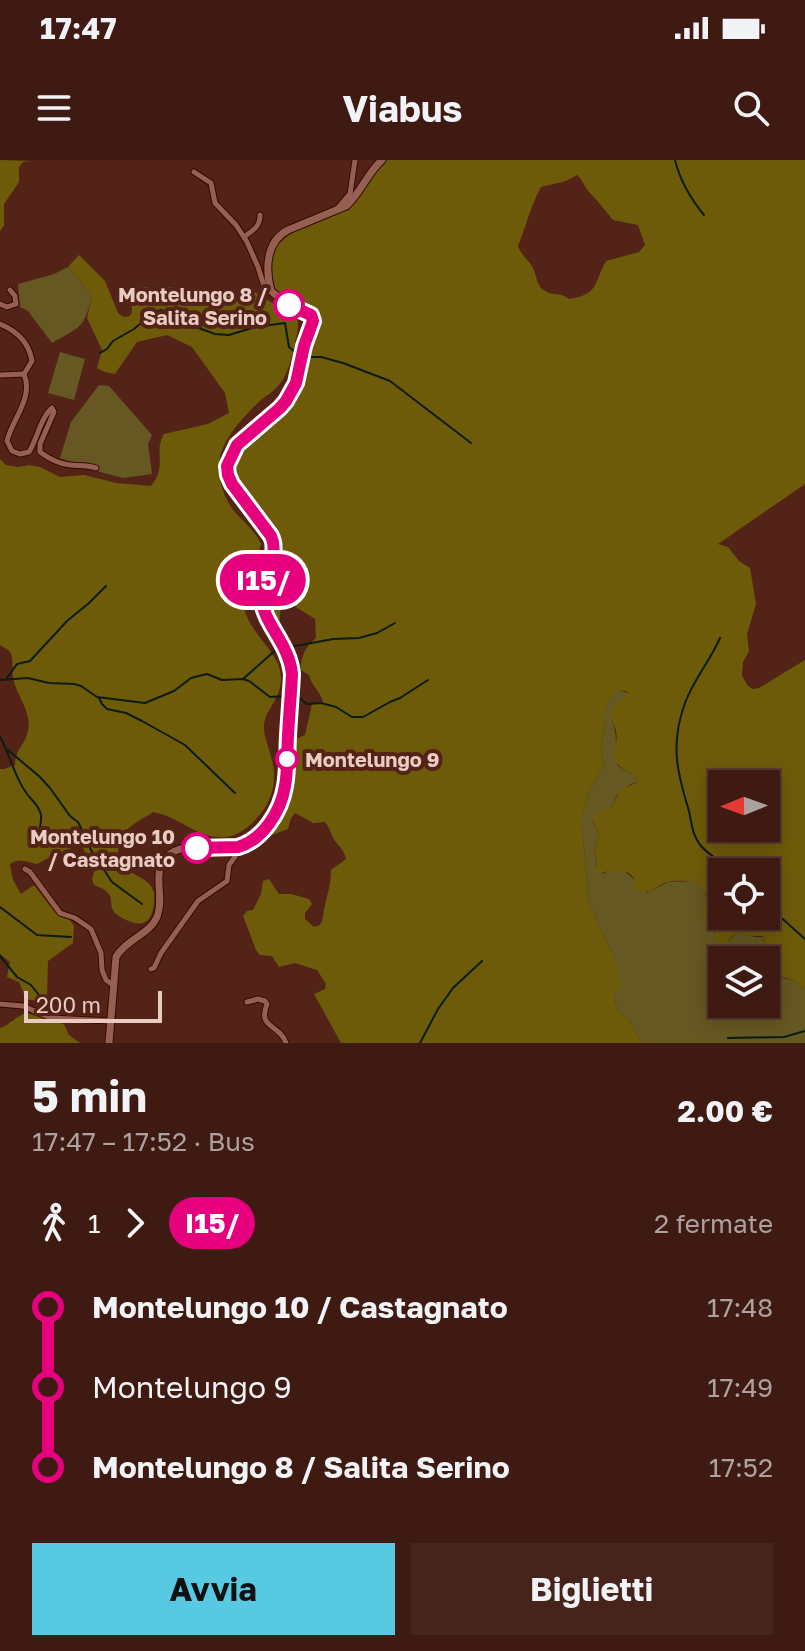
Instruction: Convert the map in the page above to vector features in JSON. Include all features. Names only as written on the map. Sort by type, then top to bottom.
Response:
[{"type":"street","points":[[336,210],[350,194],[355,160]]},
{"type":"street","points":[[271,291],[268,280],[271,247],[280,234],[346,206],[382,160]]},
{"type":"street","points":[[151,969],[198,901],[227,881],[229,865],[243,846],[262,833],[278,808],[286,785],[291,660],[268,618],[261,598],[261,584],[274,550],[273,541],[232,484],[227,466],[237,445],[280,408],[292,391],[313,321],[311,315],[266,290],[244,237],[215,203],[211,183],[194,172]]},
{"type":"street","points":[[244,237],[256,229],[260,215]]},
{"type":"street","points":[[0,304],[7,307],[16,304],[10,290]]},
{"type":"street","points":[[0,324],[21,337],[29,350],[32,361],[24,374]]},
{"type":"street","points":[[0,375],[24,374]]},
{"type":"street","points":[[24,374],[27,394],[9,432],[9,448],[16,453],[29,452],[52,408],[54,412],[40,444],[40,452],[66,465],[96,468]]},
{"type":"street","points":[[109,1043],[114,963],[118,952],[157,919],[160,868],[167,856],[180,849],[243,846]]},
{"type":"street","points":[[25,869],[60,913],[75,918],[91,929],[101,953],[102,970],[106,980],[113,985]]},
{"type":"street","points":[[247,1002],[265,1001],[264,1018],[284,1036],[286,1043]]},
{"type":"street","points":[[0,1004],[23,1006],[51,1018],[112,1021]]},
{"type":"shaded area","points":[[0,160],[30,161],[23,162],[19,167],[19,182],[4,204],[4,226],[0,231]]},
{"type":"shaded area","points":[[387,160],[805,160],[805,484],[718,544],[728,547],[739,561],[750,568],[756,604],[747,634],[749,651],[743,662],[742,676],[748,686],[759,688],[805,660],[805,988],[796,981],[780,976],[780,946],[765,946],[763,936],[737,932],[726,943],[717,941],[714,930],[780,930],[780,858],[708,858],[708,926],[704,924],[703,917],[706,893],[695,881],[667,882],[645,892],[635,890],[633,877],[629,874],[596,872],[597,859],[594,854],[599,836],[594,824],[595,816],[602,809],[611,809],[620,790],[638,782],[618,765],[613,756],[617,734],[611,712],[628,693],[616,690],[603,717],[601,749],[604,764],[590,790],[582,827],[589,904],[614,957],[622,987],[614,993],[617,1011],[628,1018],[642,1043],[341,1043],[314,994],[325,989],[326,984],[317,970],[295,963],[279,967],[272,956],[260,955],[256,950],[243,916],[253,910],[263,881],[269,879],[279,894],[309,899],[312,904],[305,913],[305,919],[314,927],[320,925],[322,920],[331,870],[346,859],[325,822],[313,823],[295,813],[288,829],[262,835],[278,815],[283,803],[291,741],[305,735],[312,704],[323,701],[309,675],[301,670],[304,652],[316,638],[315,619],[288,602],[281,606],[279,624],[276,626],[268,604],[276,558],[275,535],[263,513],[232,474],[236,451],[293,395],[316,318],[312,310],[291,301],[273,287],[271,281],[274,248],[295,230],[334,213]],"holes":[[[577,175],[613,220],[638,225],[645,245],[639,252],[606,261],[591,291],[569,299],[542,289],[518,246],[541,187]]]},
{"type":"shaded area","points":[[79,255],[105,281],[118,313],[124,317],[132,312],[129,287],[175,287],[208,295],[255,292],[295,313],[298,328],[284,377],[240,422],[227,441],[219,461],[220,481],[228,502],[261,544],[243,599],[251,624],[280,670],[280,688],[264,727],[274,773],[270,797],[254,821],[230,836],[206,835],[153,812],[127,829],[120,839],[117,856],[129,871],[149,884],[154,893],[153,910],[143,923],[133,922],[114,912],[108,893],[94,885],[92,879],[96,866],[87,858],[81,842],[73,846],[64,858],[52,856],[37,864],[20,860],[10,864],[13,880],[21,894],[34,885],[54,911],[74,926],[73,943],[48,961],[47,997],[43,1002],[26,999],[19,982],[7,977],[10,962],[0,954],[0,769],[15,765],[29,723],[13,677],[11,655],[0,645],[0,459],[6,465],[40,467],[60,477],[84,475],[116,483],[151,486],[159,472],[164,434],[208,424],[229,413],[225,393],[192,347],[167,335],[137,342],[115,374],[97,368],[102,350],[87,318],[92,295],[68,267]]},
{"type":"shaded area","points":[[68,267],[92,295],[80,325],[52,343],[28,311],[20,307],[18,284]]},
{"type":"shaded area","points":[[60,352],[85,359],[74,400],[48,393]]},
{"type":"shaded area","points":[[99,385],[109,386],[152,435],[148,444],[152,474],[123,478],[60,458],[71,422]]},
{"type":"shaded area","points":[[616,689],[628,693],[611,719],[618,766],[638,782],[617,795],[611,809],[593,822],[599,836],[594,854],[596,865],[602,874],[623,871],[647,893],[668,882],[695,881],[705,890],[708,930],[729,941],[737,932],[763,937],[765,946],[708,946],[708,1018],[780,1018],[780,977],[796,981],[805,988],[805,1043],[642,1043],[628,1018],[617,1011],[614,957],[589,904],[582,827],[590,790],[604,764],[601,749],[605,722],[602,717]]},
{"type":"shaded area","points":[[26,1013],[64,1024],[69,1035],[80,1043],[0,1043],[0,1028]]},
{"type":"waterway","points":[[675,160],[686,189],[704,215]]},
{"type":"waterway","points":[[100,353],[161,310],[182,325],[215,334],[229,335],[285,323],[289,347],[299,355]]},
{"type":"waterway","points":[[306,357],[321,357],[343,363],[390,381],[471,443]]},
{"type":"waterway","points":[[7,678],[17,664],[30,661],[67,621],[106,586]]},
{"type":"waterway","points":[[285,648],[333,639],[359,638],[395,623]]},
{"type":"waterway","points":[[716,858],[696,838],[681,783],[677,745],[685,703],[720,638]]},
{"type":"waterway","points":[[243,679],[279,647]]},
{"type":"waterway","points":[[0,680],[28,678],[74,684],[97,697],[145,703],[174,691],[191,678],[207,674],[222,680],[249,681],[270,697],[287,696]]},
{"type":"waterway","points":[[293,696],[307,704],[321,703],[336,707],[352,717],[363,717],[428,680]]},
{"type":"waterway","points":[[99,698],[107,709],[126,713],[185,745],[235,793]]},
{"type":"waterway","points":[[0,737],[19,781],[40,812],[39,840]]},
{"type":"waterway","points":[[8,750],[40,777],[78,822],[91,850],[112,882],[142,904]]},
{"type":"waterway","points":[[0,907],[37,935],[71,937]]},
{"type":"waterway","points":[[780,917],[805,939]]},
{"type":"waterway","points":[[0,956],[17,977],[31,985],[42,999],[65,1005]]},
{"type":"waterway","points":[[420,1043],[453,988],[482,961]]},
{"type":"waterway","points":[[728,1038],[784,1037],[805,1031]]},
{"type":"bus line","name":"I15/","points":[[197,848],[243,846],[262,833],[278,808],[286,785],[291,660],[268,618],[261,598],[261,584],[274,545],[271,536],[230,479],[227,466],[237,445],[280,408],[296,383],[313,321],[311,315],[289,305]]},
{"type":"place","name":"Montelungo 8 / Salita Serino","points":[[289,305]]},
{"type":"place","name":"Montelungo 9","points":[[287,759]]},
{"type":"place","name":"Montelungo 10 / Castagnato","points":[[197,848]]}]
